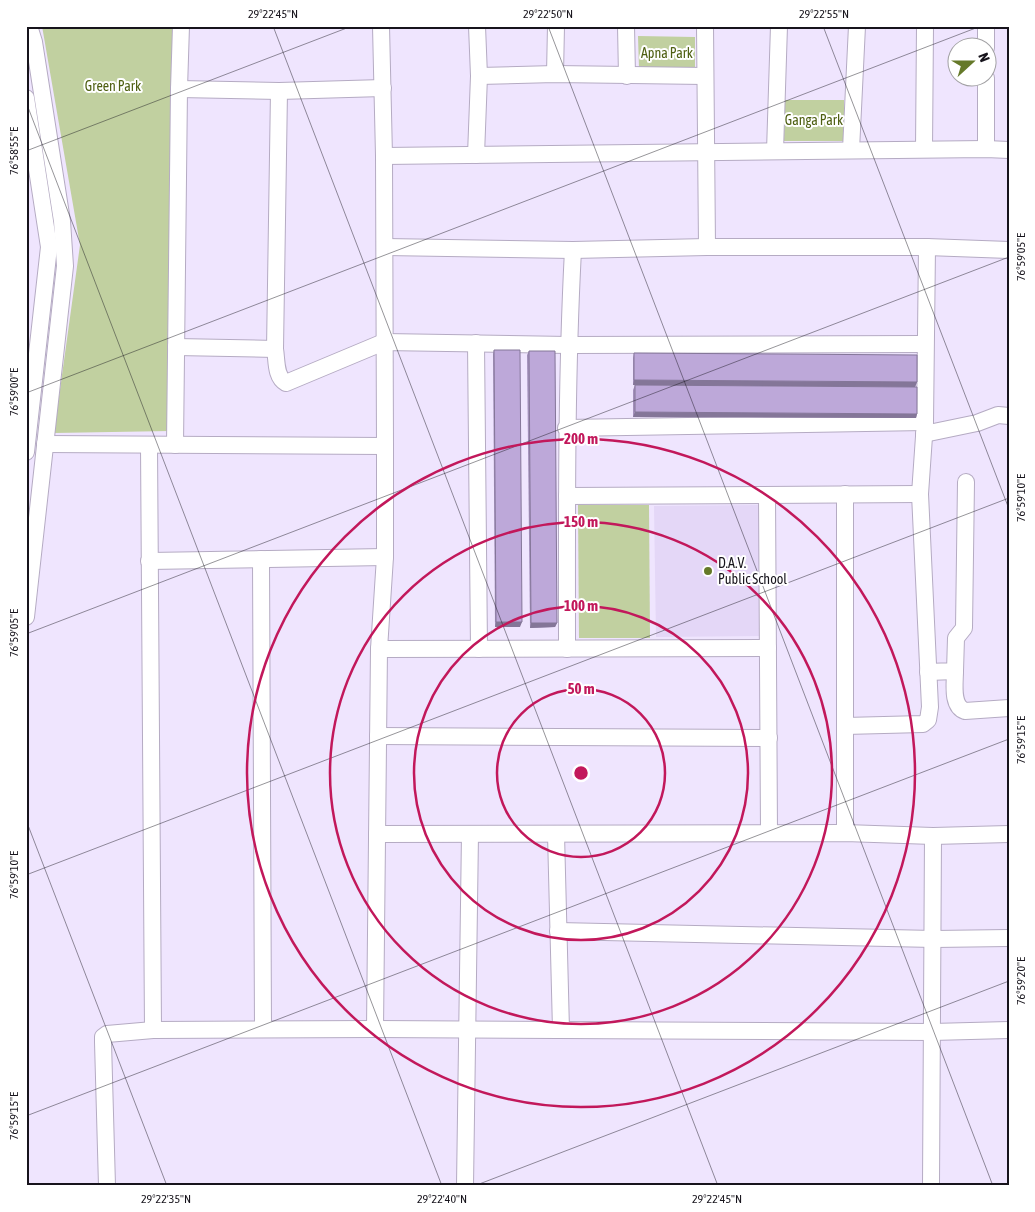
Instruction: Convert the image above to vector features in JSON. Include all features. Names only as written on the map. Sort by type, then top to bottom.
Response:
[{"type":"street","points":[[26,617],[65,266],[62,221],[34,91],[34,42],[30,26]]},
{"type":"street","points":[[175,445],[181,26]]},
{"type":"street","points":[[375,1029],[379,649],[384,557],[385,446],[385,247],[381,26]]},
{"type":"street","points":[[476,154],[479,76],[477,26]]},
{"type":"street","points":[[555,74],[556,26]]},
{"type":"street","points":[[626,26],[627,76]]},
{"type":"street","points":[[705,26],[707,247]]},
{"type":"street","points":[[775,151],[779,26]]},
{"type":"street","points":[[851,150],[857,26]]},
{"type":"street","points":[[924,149],[925,26]]},
{"type":"street","points":[[479,76],[555,74],[705,76]]},
{"type":"street","points":[[179,89],[279,91],[382,88]]},
{"type":"street","points":[[986,88],[986,148]]},
{"type":"street","points":[[279,91],[275,349],[279,376],[286,383],[384,342],[568,345],[925,344]]},
{"type":"street","points":[[26,98],[49,246],[29,407],[26,452]]},
{"type":"street","points":[[384,156],[986,148],[1009,150]]},
{"type":"street","points":[[385,247],[573,250],[707,247],[926,247],[1009,250]]},
{"type":"street","points":[[845,726],[925,723],[928,720],[930,708],[920,494],[925,428],[926,247]]},
{"type":"street","points":[[567,649],[566,428],[573,250]]},
{"type":"street","points":[[476,343],[479,649]]},
{"type":"street","points":[[176,347],[275,349]]},
{"type":"street","points":[[566,428],[925,428],[977,423],[998,415],[1009,416]]},
{"type":"street","points":[[45,444],[385,446]]},
{"type":"street","points":[[149,445],[153,1030]]},
{"type":"street","points":[[966,482],[964,628],[956,638],[956,704],[959,709],[964,711],[1009,708]]},
{"type":"street","points":[[845,494],[845,833]]},
{"type":"street","points":[[567,496],[920,494]]},
{"type":"street","points":[[767,495],[770,833]]},
{"type":"street","points":[[149,561],[384,557]]},
{"type":"street","points":[[261,559],[263,1029]]},
{"type":"street","points":[[379,649],[768,648]]},
{"type":"street","points":[[928,672],[955,671]]},
{"type":"street","points":[[378,736],[769,738]]},
{"type":"street","points":[[377,834],[845,833],[933,836],[1009,834]]},
{"type":"street","points":[[465,1186],[470,834]]},
{"type":"street","points":[[556,834],[561,1030]]},
{"type":"street","points":[[931,1186],[934,939],[933,836]]},
{"type":"street","points":[[558,932],[934,939],[1009,938]]},
{"type":"street","points":[[107,1186],[103,1037],[109,1034],[153,1030],[263,1029],[932,1032],[1009,1030]]},
{"type":"shaded area","name":"D.A.V. Public School","points":[[759,505],[761,636],[656,637],[654,506]]},
{"type":"green space","name":"Green Park","points":[[42,26],[173,26],[170,431],[54,433],[80,245]]},
{"type":"green space","name":"Apna Park","points":[[638,36],[695,37],[695,70],[639,69]]},
{"type":"green space","name":"Ganga Park","points":[[785,100],[844,100],[844,141],[784,141]]},
{"type":"green space","points":[[578,505],[649,505],[650,638],[579,638]]},
{"type":"building","points":[[494,350],[520,350],[522,622],[496,622]]},
{"type":"building","points":[[529,351],[555,351],[557,623],[531,623]]},
{"type":"building","points":[[634,353],[917,355],[917,382],[634,380]]},
{"type":"building","points":[[635,385],[917,387],[917,414],[635,412]]},
{"type":"place","name":"D.A.V. Public School","points":[[708,571]]}]
